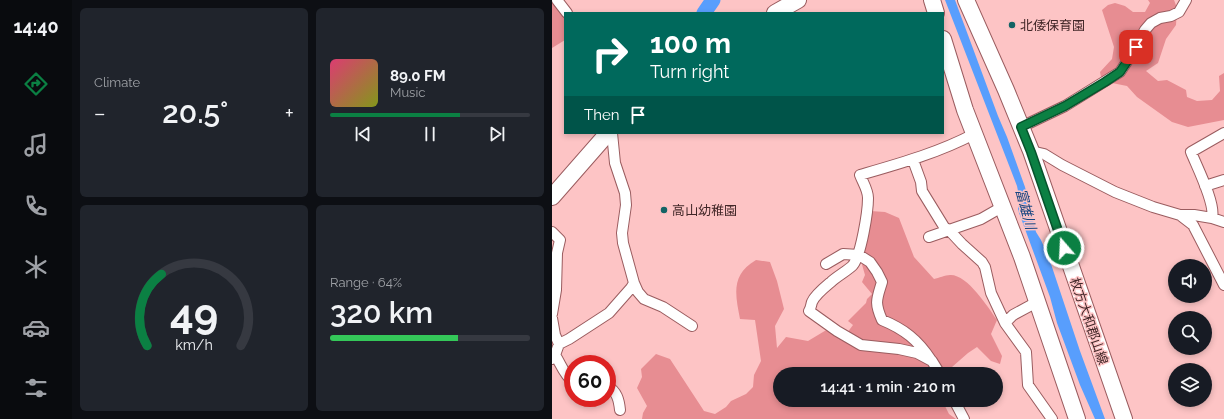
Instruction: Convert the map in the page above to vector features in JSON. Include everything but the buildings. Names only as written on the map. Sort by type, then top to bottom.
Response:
[{"type":"main road","points":[[777,12],[798,0]]},
{"type":"main road","points":[[932,0],[936,12]]},
{"type":"main road","name":"枚方大和郡山線","points":[[966,0],[1031,152],[1124,419]]},
{"type":"main road","points":[[944,42],[974,134],[1022,257],[1077,419]]},
{"type":"main road","points":[[552,197],[607,134]]},
{"type":"street","points":[[557,0],[566,12]]},
{"type":"street","points":[[1021,127],[1065,106],[1120,72],[1145,30],[1151,23],[1160,18],[1171,16],[1179,12],[1186,0]]},
{"type":"street","points":[[1212,218],[1213,214],[1206,186],[1191,152],[1224,133]]},
{"type":"street","points":[[612,134],[615,163],[625,193],[626,204],[622,233],[623,243],[638,292],[644,299],[663,306],[692,326]]},
{"type":"street","points":[[932,361],[917,353],[899,348],[861,345],[837,331],[809,311],[812,307],[812,302],[817,296],[830,283],[853,266],[859,255],[868,198],[867,190],[860,175],[913,160],[974,134]]},
{"type":"street","points":[[1031,152],[1044,154],[1062,165],[1115,192],[1153,207],[1180,215],[1194,215],[1224,222]]},
{"type":"street","points":[[913,160],[921,182],[922,191],[947,230],[982,262],[985,267],[991,293],[1005,322],[1026,352],[1028,386],[1052,419]]},
{"type":"street","points":[[1206,186],[1224,180]]},
{"type":"street","points":[[929,237],[981,219],[1002,207]]},
{"type":"street","points":[[1180,215],[1193,225],[1224,285]]},
{"type":"street","points":[[552,232],[560,240],[557,253],[556,290],[552,314]]},
{"type":"street","points":[[826,264],[844,254],[859,255],[870,262],[882,282],[876,302],[877,309],[882,320],[897,326],[922,346],[936,367]]},
{"type":"street","points":[[564,373],[561,365],[554,357],[559,344],[609,313],[632,288],[634,282]]},
{"type":"street","points":[[1005,322],[1012,315],[1037,302]]},
{"type":"street","points":[[552,318],[555,335],[559,344]]},
{"type":"street","points":[[616,395],[618,397],[620,410]]},
{"type":"street","points":[[958,407],[964,419]]},
{"type":"shaded area","points":[[552,0],[564,15],[564,41],[552,48]]},
{"type":"shaded area","points":[[1148,0],[1174,0],[1177,8],[1176,25],[1166,39],[1158,63],[1146,71],[1158,81],[1167,80],[1186,90],[1187,97],[1197,101],[1212,100],[1220,91],[1219,76],[1224,73],[1224,120],[1188,127],[1172,122],[1137,97],[1127,86],[1112,83],[1101,77],[1100,72],[1112,59],[1114,47],[1102,10],[1108,5],[1115,3],[1125,6],[1133,12],[1145,12],[1150,3]]},
{"type":"shaded area","points":[[870,211],[885,212],[899,218],[914,257],[934,279],[948,275],[957,276],[970,285],[997,320],[991,334],[1002,356],[1000,364],[991,361],[977,347],[952,367],[773,367],[773,407],[946,407],[949,414],[956,419],[642,419],[643,413],[647,406],[637,388],[642,377],[641,369],[656,354],[670,359],[704,411],[715,414],[726,407],[731,401],[746,394],[753,387],[754,375],[761,361],[755,320],[740,319],[736,293],[739,278],[742,272],[756,260],[770,262],[777,281],[784,309],[775,326],[777,348],[786,337],[808,341],[828,329],[847,333],[853,325],[848,321],[866,303],[867,299],[872,294],[862,282],[865,275],[861,261]]},
{"type":"water","name":"富雄川","points":[[945,0],[955,0],[1025,187],[1036,232],[1049,258],[1080,351],[1105,419],[1095,419],[1080,385],[1018,210],[1019,196],[1017,186]]},
{"type":"waterway","points":[[705,12],[713,0]]},
{"type":"place","name":"北倭保育園","points":[[1012,25]]},
{"type":"place","name":"高山幼稚園","points":[[664,210]]},
{"type":"route","points":[[1064,248],[1021,127],[1065,106],[1120,72],[1136,47]]}]
